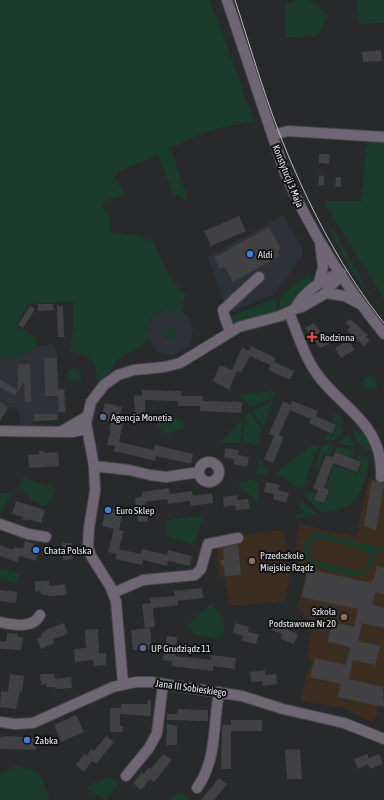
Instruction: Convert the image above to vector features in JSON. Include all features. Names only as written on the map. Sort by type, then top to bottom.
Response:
[{"type":"street","name":"Konstytucji 3 Maja","points":[[229,1],[272,135],[295,195],[320,240],[341,273],[384,334]]},
{"type":"street","points":[[272,135],[288,131],[384,137]]},
{"type":"street","points":[[319,283],[323,267],[320,240]]},
{"type":"street","points":[[292,310],[298,302],[319,283],[333,275],[341,273]]},
{"type":"street","points":[[123,684],[118,610],[113,593],[91,556],[88,547],[89,528],[95,491],[94,466],[86,429],[86,417],[94,396],[110,380],[127,372],[164,367],[180,363],[230,331],[249,323],[280,316],[292,310],[302,308],[326,293],[329,286],[338,279],[341,273]]},
{"type":"street","points":[[230,331],[224,318],[223,310],[259,277]]},
{"type":"street","points":[[326,293],[345,296],[362,304]]},
{"type":"street","points":[[292,310],[315,372],[322,381],[364,420],[371,429],[383,454],[384,464],[381,477]]},
{"type":"street","points":[[62,431],[86,417]]},
{"type":"street","points":[[75,423],[86,429]]},
{"type":"street","points":[[0,431],[72,432],[86,429]]},
{"type":"street","points":[[94,466],[129,470],[150,476],[166,477],[199,472]]},
{"type":"street","points":[[0,524],[28,534],[46,537]]},
{"type":"street","points":[[113,593],[143,580],[195,575],[201,569],[208,544],[238,538]]},
{"type":"street","points":[[0,622],[25,625],[38,620],[40,614]]},
{"type":"street","name":"Jana III Sobieskiego","points":[[0,722],[15,724],[33,722],[102,691],[123,684],[136,682],[219,692],[344,723],[384,739]]},
{"type":"street","points":[[126,776],[149,748],[157,733],[162,684]]},
{"type":"street","points":[[196,788],[204,777],[210,764],[219,692]]},
{"type":"shaded area","points":[[283,215],[302,247],[302,256],[273,295],[233,311],[226,308],[208,257]]},
{"type":"shaded area","points":[[167,309],[176,310],[185,315],[190,320],[193,331],[190,344],[181,352],[173,355],[156,350],[148,337],[151,320],[155,315]]},
{"type":"shaded area","points":[[53,344],[57,354],[59,388],[66,389],[66,412],[59,413],[58,420],[33,422],[31,426],[20,426],[20,415],[16,408],[10,407],[4,416],[0,414],[0,358],[18,358],[36,347]]},
{"type":"shaded area","name":"Szkoła Podstawowa Nr 20","points":[[369,478],[384,482],[384,687],[375,721],[371,722],[341,707],[301,701],[307,671],[310,671],[312,661],[310,660],[311,657],[307,656],[311,627],[298,608],[307,569],[301,568],[295,551],[299,524],[358,537],[356,536]]},
{"type":"shaded area","name":"Przedszkole Miejskie Rządz","points":[[284,530],[289,579],[285,601],[233,606],[228,601],[225,577],[219,577],[217,546],[223,536]]},
{"type":"green space","points":[[0,0],[210,0],[254,121],[211,130],[170,148],[188,200],[173,194],[158,155],[120,171],[115,177],[124,193],[101,204],[111,218],[110,232],[140,236],[154,243],[166,270],[185,294],[182,313],[166,311],[155,315],[149,324],[148,341],[115,362],[113,369],[97,382],[96,369],[92,361],[82,354],[69,353],[73,330],[73,302],[29,304],[16,325],[38,339],[36,347],[18,358],[0,358]]},
{"type":"green space","points":[[295,0],[310,0],[329,15],[317,36],[287,38],[285,5]]},
{"type":"green space","points":[[357,0],[384,0],[384,23],[359,24]]},
{"type":"green space","points":[[367,141],[384,143],[384,299],[323,201],[361,201]]},
{"type":"green space","points":[[333,229],[374,301],[350,268],[330,231]]},
{"type":"green space","points":[[308,273],[315,281],[294,302],[281,311],[279,299]]},
{"type":"green space","points":[[274,298],[276,300],[277,313],[233,323],[231,323],[228,318]]},
{"type":"green space","points":[[170,327],[176,329],[175,336],[177,337],[171,341],[166,340],[164,335],[166,329]]},
{"type":"green space","points":[[74,368],[79,370],[81,375],[79,380],[74,382],[69,380],[67,375],[69,370]]},
{"type":"green space","points":[[367,376],[373,376],[377,380],[377,386],[373,390],[367,390],[363,386],[363,380]]},
{"type":"green space","points":[[274,391],[276,396],[251,408],[238,394]]},
{"type":"green space","points":[[273,400],[264,427],[252,411]]},
{"type":"green space","points":[[250,412],[262,429],[259,444],[256,445],[243,441],[245,415]]},
{"type":"green space","points":[[335,414],[340,416],[342,427],[341,435],[336,440],[324,441],[327,434],[333,436],[337,425],[331,422]]},
{"type":"green space","points":[[170,416],[183,420],[185,425],[184,428],[169,434],[164,433],[157,425],[157,422],[161,418]]},
{"type":"green space","points":[[243,417],[240,443],[222,443],[223,440]]},
{"type":"green space","points":[[355,429],[360,434],[363,431],[374,452],[363,447],[358,441],[352,431]]},
{"type":"green space","points":[[346,435],[350,436],[355,447],[340,444]]},
{"type":"green space","points":[[325,444],[334,445],[331,455],[324,453],[319,469],[314,467],[322,446]]},
{"type":"green space","points":[[317,445],[318,447],[303,488],[299,489],[276,473],[309,447]]},
{"type":"green space","points":[[340,447],[354,450],[352,458],[335,452],[336,448]]},
{"type":"green space","points":[[359,455],[367,457],[367,474],[358,496],[351,504],[336,510],[321,512],[304,496],[306,490],[315,494],[313,500],[324,504],[330,490],[326,488],[334,465],[358,474],[362,462],[357,460]]},
{"type":"green space","points":[[259,458],[270,472],[257,474]]},
{"type":"green space","points":[[22,477],[55,488],[52,502],[43,506],[33,501],[19,486]]},
{"type":"green space","points":[[253,479],[257,482],[258,502],[239,486],[238,483]]},
{"type":"green space","points":[[0,493],[10,493],[2,514],[0,512]]},
{"type":"green space","points":[[302,502],[317,514],[296,519],[297,514],[302,515],[304,510],[299,508]]},
{"type":"green space","points":[[203,516],[194,545],[167,536],[167,520]]},
{"type":"green space","points":[[311,531],[384,548],[384,553],[376,551],[374,561],[365,574],[355,576],[323,569],[308,562],[304,557],[302,551]],"holes":[[[316,539],[360,548],[369,555],[367,567],[362,571],[356,571],[313,560],[309,554],[311,543]]]},
{"type":"green space","points":[[0,568],[19,573],[17,584],[0,579]]},
{"type":"green space","points":[[211,604],[224,619],[224,631],[218,639],[195,635],[186,626]]},
{"type":"green space","points":[[17,766],[39,772],[49,800],[0,800],[0,773]]},
{"type":"green space","points":[[110,776],[119,784],[106,800],[87,789],[87,787]]},
{"type":"green space","points":[[181,792],[188,796],[188,800],[166,800]]},
{"type":"building","points":[[381,50],[382,61],[363,62],[362,52]]},
{"type":"building","points":[[319,154],[330,154],[329,164],[319,163]]},
{"type":"building","points":[[319,175],[324,176],[324,185],[318,185]]},
{"type":"building","points":[[336,177],[341,177],[341,187],[335,187]]},
{"type":"building","points":[[239,216],[246,231],[211,246],[204,231]]},
{"type":"building","name":"Aldi","points":[[269,227],[280,247],[278,252],[280,256],[233,282],[225,267],[220,269],[214,258]]},
{"type":"building","points":[[38,304],[53,304],[54,310],[38,311]]},
{"type":"building","points":[[30,306],[35,309],[23,328],[18,325]]},
{"type":"building","points":[[57,306],[63,306],[64,337],[58,337]]},
{"type":"building","points":[[350,319],[368,335],[366,337],[370,340],[364,346],[347,330],[350,327],[346,323]]},
{"type":"building","points":[[314,323],[329,344],[320,348],[305,328]]},
{"type":"building","points":[[349,340],[354,350],[341,358],[335,348]]},
{"type":"building","points":[[251,346],[276,358],[274,362],[294,371],[290,380],[268,370],[270,365],[250,356],[241,373],[237,371],[229,390],[213,381],[220,365],[232,370],[242,347],[249,351]]},
{"type":"building","points":[[44,358],[57,358],[58,390],[64,389],[65,412],[59,412],[58,396],[45,396]]},
{"type":"building","points":[[18,364],[30,364],[31,402],[25,402],[24,382],[15,396],[0,387],[0,379],[18,391]]},
{"type":"building","points":[[142,390],[181,391],[181,396],[203,396],[203,401],[242,402],[241,413],[200,411],[200,406],[178,406],[178,401],[145,400],[145,420],[135,420],[134,395],[142,396]]},
{"type":"building","points":[[283,401],[291,405],[292,401],[318,411],[316,416],[336,425],[332,434],[309,423],[311,419],[290,410],[279,435],[284,437],[273,463],[264,459],[274,436],[269,434]]},
{"type":"building","points":[[0,402],[8,407],[0,421]]},
{"type":"building","points":[[105,403],[122,407],[118,422],[123,423],[119,442],[154,450],[155,445],[193,454],[191,464],[156,456],[155,461],[114,451],[115,446],[107,445],[111,429],[109,429],[111,421],[101,419]]},
{"type":"building","points":[[34,414],[57,414],[57,420],[34,421]]},
{"type":"building","points":[[225,448],[239,450],[238,455],[249,457],[247,467],[234,464],[234,459],[224,458]]},
{"type":"building","points":[[39,451],[44,451],[44,453],[58,452],[59,466],[29,468],[28,455],[39,454]]},
{"type":"building","points":[[335,452],[361,462],[357,472],[333,463],[324,488],[329,490],[324,503],[314,500],[318,490],[313,488],[326,455],[333,457]]},
{"type":"building","points":[[372,480],[384,484],[376,530],[364,526]]},
{"type":"building","points":[[266,482],[280,485],[278,490],[289,493],[286,503],[273,499],[274,494],[264,492]]},
{"type":"building","points":[[169,488],[170,494],[192,491],[193,496],[212,493],[213,503],[191,506],[190,501],[168,504],[167,499],[145,502],[148,521],[138,522],[135,498],[142,497],[142,492]]},
{"type":"building","points":[[237,495],[237,500],[248,499],[250,509],[236,510],[235,505],[224,507],[223,497]]},
{"type":"building","points":[[16,501],[45,510],[41,523],[28,519],[27,521],[22,519],[23,517],[12,514]]},
{"type":"building","points":[[106,507],[123,511],[119,530],[124,531],[119,549],[141,554],[142,549],[167,555],[168,550],[192,556],[190,566],[168,561],[167,566],[143,560],[142,565],[115,559],[117,554],[108,552],[114,529],[102,526]]},
{"type":"building","points":[[25,541],[35,544],[34,547],[39,548],[36,561],[20,556],[17,562],[0,556],[0,545],[13,550],[14,547],[23,549]]},
{"type":"building","points":[[62,543],[72,543],[73,559],[63,560]]},
{"type":"building","points":[[238,545],[241,575],[225,576],[224,566],[222,567],[221,560],[224,560],[223,548]]},
{"type":"building","points":[[377,566],[384,568],[384,594],[375,592],[372,605],[384,608],[384,628],[362,623],[358,641],[380,646],[375,665],[353,660],[349,679],[383,687],[384,707],[338,697],[341,684],[310,677],[315,658],[346,665],[350,647],[328,642],[332,622],[354,627],[358,609],[302,597],[308,569],[371,583],[372,579],[374,579]]},
{"type":"building","points":[[35,581],[49,581],[49,586],[65,584],[67,595],[50,596],[41,594],[41,591],[35,592]]},
{"type":"building","points":[[202,588],[203,598],[178,601],[178,605],[153,608],[155,627],[145,628],[142,604],[151,603],[150,598],[175,596],[174,591]]},
{"type":"building","points":[[0,590],[17,592],[16,603],[0,601]]},
{"type":"building","points":[[276,621],[289,626],[288,630],[298,634],[294,644],[281,639],[282,634],[272,630]]},
{"type":"building","points":[[64,623],[68,634],[53,639],[54,643],[41,649],[37,639],[42,637],[41,634],[48,629]]},
{"type":"building","points":[[235,623],[249,627],[248,632],[259,634],[256,644],[242,641],[243,636],[233,633]]},
{"type":"building","points":[[150,628],[152,649],[133,650],[131,630]]},
{"type":"building","points":[[98,629],[99,653],[106,653],[106,665],[94,666],[93,660],[75,662],[74,649],[86,648],[85,630]]},
{"type":"building","points":[[7,633],[18,634],[17,637],[23,637],[21,650],[0,649],[0,641],[6,642]]},
{"type":"building","points":[[167,636],[177,637],[175,656],[211,660],[211,655],[236,658],[235,669],[213,666],[213,671],[171,666],[172,661],[163,660]]},
{"type":"building","points":[[265,670],[265,675],[276,674],[277,684],[263,686],[262,681],[251,682],[250,672]]},
{"type":"building","points":[[10,674],[24,676],[22,692],[20,691],[16,709],[0,707],[1,691],[8,692]]},
{"type":"building","points":[[40,674],[54,674],[55,679],[71,677],[72,688],[55,689],[55,687],[46,687],[46,684],[41,685]]},
{"type":"building","points":[[148,700],[151,700],[151,716],[120,714],[120,726],[123,726],[123,732],[110,732],[110,708],[121,708],[121,704],[147,704]]},
{"type":"building","points":[[178,709],[208,710],[208,721],[167,720],[167,714],[177,714]]},
{"type":"building","points":[[76,715],[84,732],[61,742],[54,725]]},
{"type":"building","points":[[231,720],[262,720],[262,731],[231,731],[231,769],[221,769],[222,725],[231,725]]},
{"type":"building","points":[[167,724],[177,726],[177,745],[166,745]]},
{"type":"building","points":[[106,736],[114,742],[96,764],[92,761],[84,772],[76,765],[84,754],[87,756],[91,749],[94,751]]},
{"type":"building","points":[[0,737],[37,738],[36,750],[0,749]]},
{"type":"building","points":[[300,749],[302,779],[287,779],[285,750]]},
{"type":"building","points":[[163,754],[172,760],[154,782],[150,779],[141,790],[133,783],[142,772],[144,774],[149,767],[151,769]]},
{"type":"building","points":[[367,754],[369,758],[379,754],[383,764],[370,769],[368,764],[358,769],[354,759]]},
{"type":"building","points":[[219,778],[227,784],[214,800],[201,800]]},
{"type":"tram line","points":[[235,0],[273,117],[308,199],[330,242],[369,304],[384,323]]},
{"type":"place","name":"Aldi","points":[[250,254]]},
{"type":"place","name":"Rodzinna","points":[[312,337]]},
{"type":"place","name":"Agencja Monetia","points":[[103,417]]},
{"type":"place","name":"Euro Sklep","points":[[108,510]]},
{"type":"place","name":"Chata Polska","points":[[36,550]]},
{"type":"place","name":"Przedszkole Miejskie Rządz","points":[[252,561]]},
{"type":"place","name":"Szkoła Podstawowa Nr 20","points":[[344,617]]},
{"type":"place","name":"UP Grudziądz 11","points":[[143,648]]},
{"type":"place","name":"Żabka","points":[[27,740]]}]
